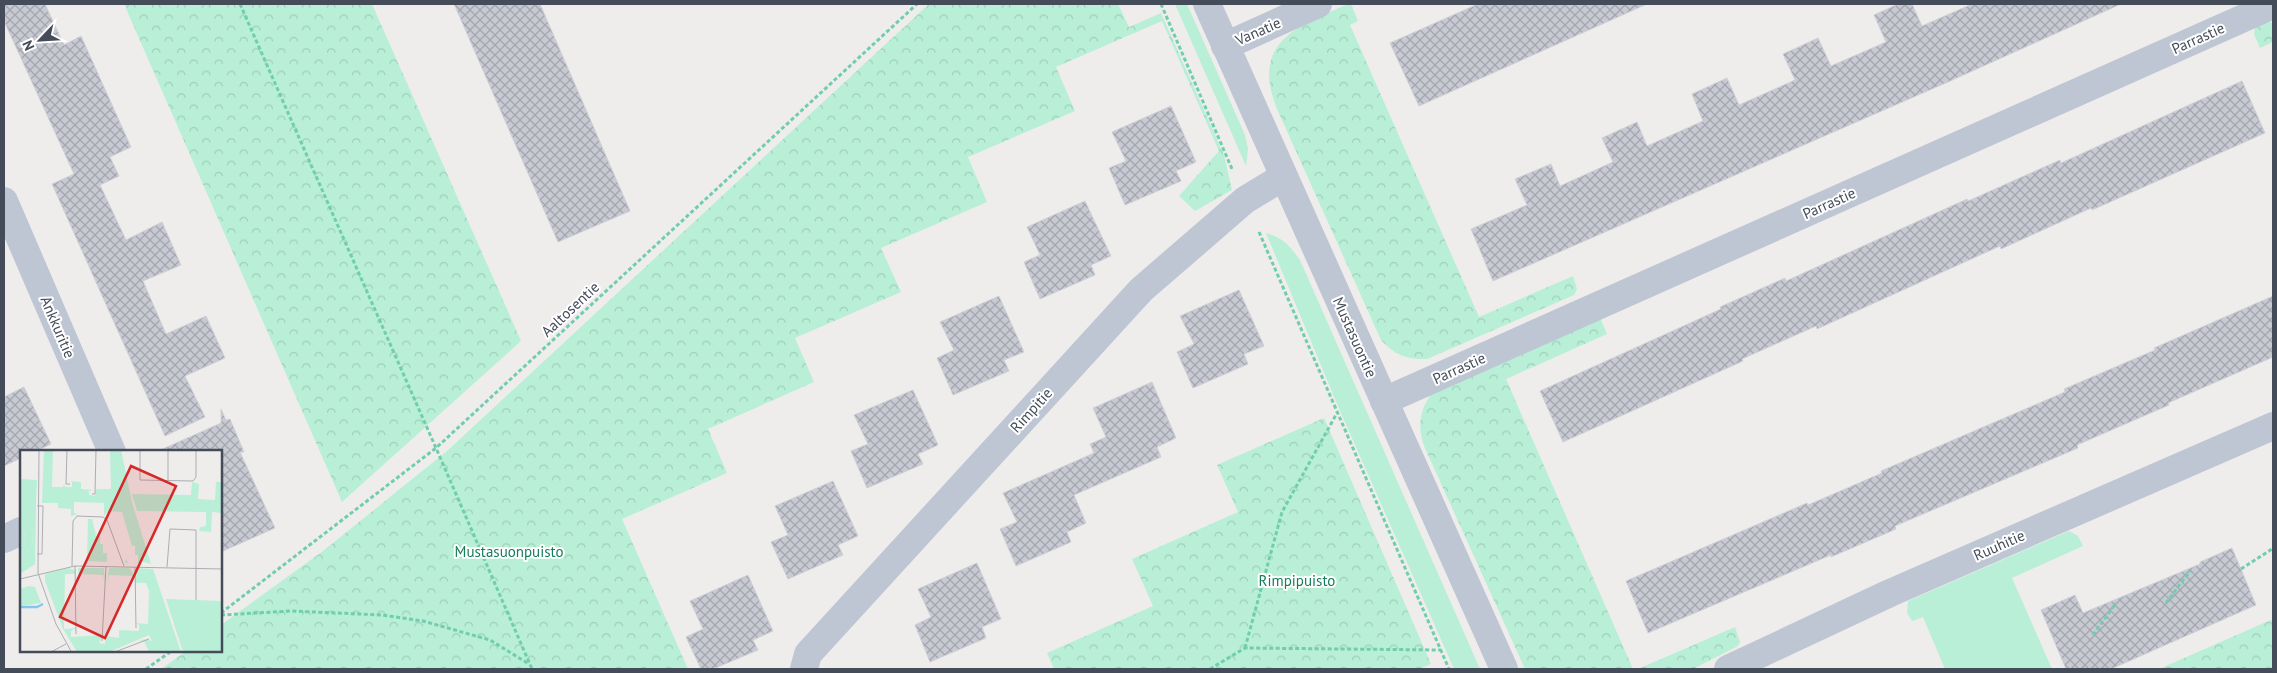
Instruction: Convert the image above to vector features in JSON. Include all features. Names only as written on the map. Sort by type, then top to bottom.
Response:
[{"type":"street","name":"Mustasuontie","points":[[1207,4],[1504,669]]},
{"type":"street","name":"Vanatie","points":[[1225,46],[1318,4]]},
{"type":"street","name":"Parrastie","points":[[1384,402],[2273,5]]},
{"type":"street","name":"Rimpitie","points":[[804,669],[808,654],[1140,290],[1245,200],[1283,177]]},
{"type":"street","name":"Ankkuritie","points":[[4,201],[111,450]]},
{"type":"street","name":"Ruuhitie","points":[[1728,669],[1890,593],[2273,426]]},
{"type":"street","points":[[4,538],[20,531]]},
{"type":"path","points":[[240,4],[532,669]]},
{"type":"path","name":"Aaltosentie","points":[[222,613],[436,448],[917,4]]},
{"type":"path","points":[[1161,4],[1449,669]]},
{"type":"path","points":[[1245,648],[1282,512],[1337,412]]},
{"type":"path","points":[[2241,569],[2272,549]]},
{"type":"path","points":[[2166,603],[2190,571]]},
{"type":"path","points":[[2093,635],[2116,603]]},
{"type":"path","points":[[222,614],[291,611],[382,615],[423,621],[490,640],[529,664]]},
{"type":"path","points":[[1210,669],[1245,648],[1441,650]]},
{"type":"path","points":[[146,669],[169,653]]},
{"type":"green space","points":[[124,4],[372,4],[521,341],[342,502]]},
{"type":"green space","name":"Mustasuonpuisto","points":[[929,4],[1118,4],[1129,27],[1161,13],[1224,155],[1232,190],[1195,211],[1179,196],[1219,151],[1162,21],[1056,67],[1075,111],[968,157],[987,202],[881,248],[901,292],[795,338],[814,382],[708,429],[727,473],[622,519],[688,669],[161,669],[184,653],[222,653],[222,624],[323,551],[447,451]]},
{"type":"green space","points":[[1175,4],[1187,4],[1245,135],[1248,149],[1246,166]]},
{"type":"green space","points":[[1351,4],[1358,21],[1350,25],[1479,317],[1573,276],[1577,289],[1574,295],[1427,359],[1414,359],[1402,356],[1381,340],[1277,109],[1269,77],[1270,64],[1274,52],[1291,33],[1319,17]]},
{"type":"green space","points":[[2269,22],[2273,23],[2273,42],[2260,48],[2254,34],[2255,27]]},
{"type":"green space","points":[[1266,233],[1286,243],[1300,260],[1480,669],[1454,669],[1340,411]]},
{"type":"green space","points":[[1593,317],[1601,320],[1607,334],[1506,379],[1633,669],[1525,669],[1424,446],[1420,424],[1421,417],[1426,403],[1434,390]]},
{"type":"green space","name":"Rimpipuisto","points":[[1324,418],[1431,664],[1419,669],[1054,669],[1047,653],[1153,606],[1132,559],[1238,512],[1217,465]]},
{"type":"green space","points":[[2069,531],[2078,536],[2083,546],[2012,578],[2052,669],[1945,669],[1923,617],[1912,621],[1907,613],[1908,601]]},
{"type":"green space","points":[[2273,619],[2273,669],[2159,669]]},
{"type":"green space","points":[[1735,627],[1740,642],[1738,646],[1693,669],[1638,669]]},
{"type":"building","points":[[4,4],[45,4],[64,45],[81,36],[131,147],[110,157],[119,176],[100,185],[126,240],[162,222],[181,265],[143,281],[166,334],[206,316],[225,358],[185,376],[205,417],[165,436],[52,184],[74,174],[4,21]]},
{"type":"building","points":[[454,4],[540,4],[630,211],[558,242]]},
{"type":"building","points":[[1478,4],[1647,4],[1419,106],[1390,43]]},
{"type":"building","points":[[1898,4],[1912,4],[1922,26],[1972,4],[2121,4],[1948,82],[1493,281],[1471,229],[1527,205],[1515,179],[1551,164],[1560,186],[1613,162],[1602,138],[1637,122],[1647,146],[1703,121],[1692,94],[1727,78],[1739,105],[1795,80],[1783,54],[1818,38],[1831,66],[1886,42],[1874,15]]},
{"type":"building","points":[[2242,81],[2265,133],[2001,249],[2000,246],[1817,329],[1816,326],[1563,442],[1540,391],[1785,278],[1786,281],[1967,199],[1968,201],[2060,160],[2061,163]]},
{"type":"building","points":[[1171,106],[1196,162],[1176,171],[1181,181],[1125,205],[1109,168],[1126,161],[1112,132]]},
{"type":"building","points":[[1085,201],[1111,256],[1091,265],[1095,275],[1040,299],[1024,262],[1040,255],[1027,227]]},
{"type":"building","points":[[1239,290],[1264,346],[1244,354],[1248,364],[1193,388],[1177,352],[1194,344],[1180,316]]},
{"type":"building","points":[[999,296],[1024,352],[1004,360],[1009,371],[953,395],[937,358],[954,350],[940,322]]},
{"type":"building","points":[[2273,296],[2273,357],[2077,445],[2078,448],[1895,526],[1896,529],[1648,633],[1626,581],[1807,503],[1808,505],[1882,473],[1881,471],[2065,392],[2064,389]]},
{"type":"building","points":[[1152,382],[1176,438],[1157,447],[1161,457],[1074,495],[1086,523],[1067,532],[1071,542],[1016,566],[1000,529],[1017,522],[1003,493],[1094,453],[1090,444],[1106,437],[1093,408]]},
{"type":"building","points":[[24,387],[51,444],[38,450],[20,450],[20,458],[4,466],[4,397]]},
{"type":"building","points":[[913,390],[938,445],[918,454],[923,464],[867,488],[851,451],[868,444],[854,415]]},
{"type":"building","points":[[221,409],[226,420],[230,419],[244,452],[240,452],[275,528],[222,552],[222,450],[160,450],[221,423]]},
{"type":"building","points":[[833,481],[858,536],[838,545],[843,555],[788,579],[771,542],[788,535],[775,506]]},
{"type":"building","points":[[2232,548],[2256,605],[2111,669],[2066,669],[2041,610],[2075,595],[2083,613],[2200,564],[2200,562]]},
{"type":"building","points":[[977,563],[1001,619],[982,627],[986,638],[930,662],[915,625],[931,617],[918,589]]},
{"type":"building","points":[[748,575],[773,631],[753,640],[758,650],[713,669],[701,669],[686,637],[703,629],[690,601]]}]
